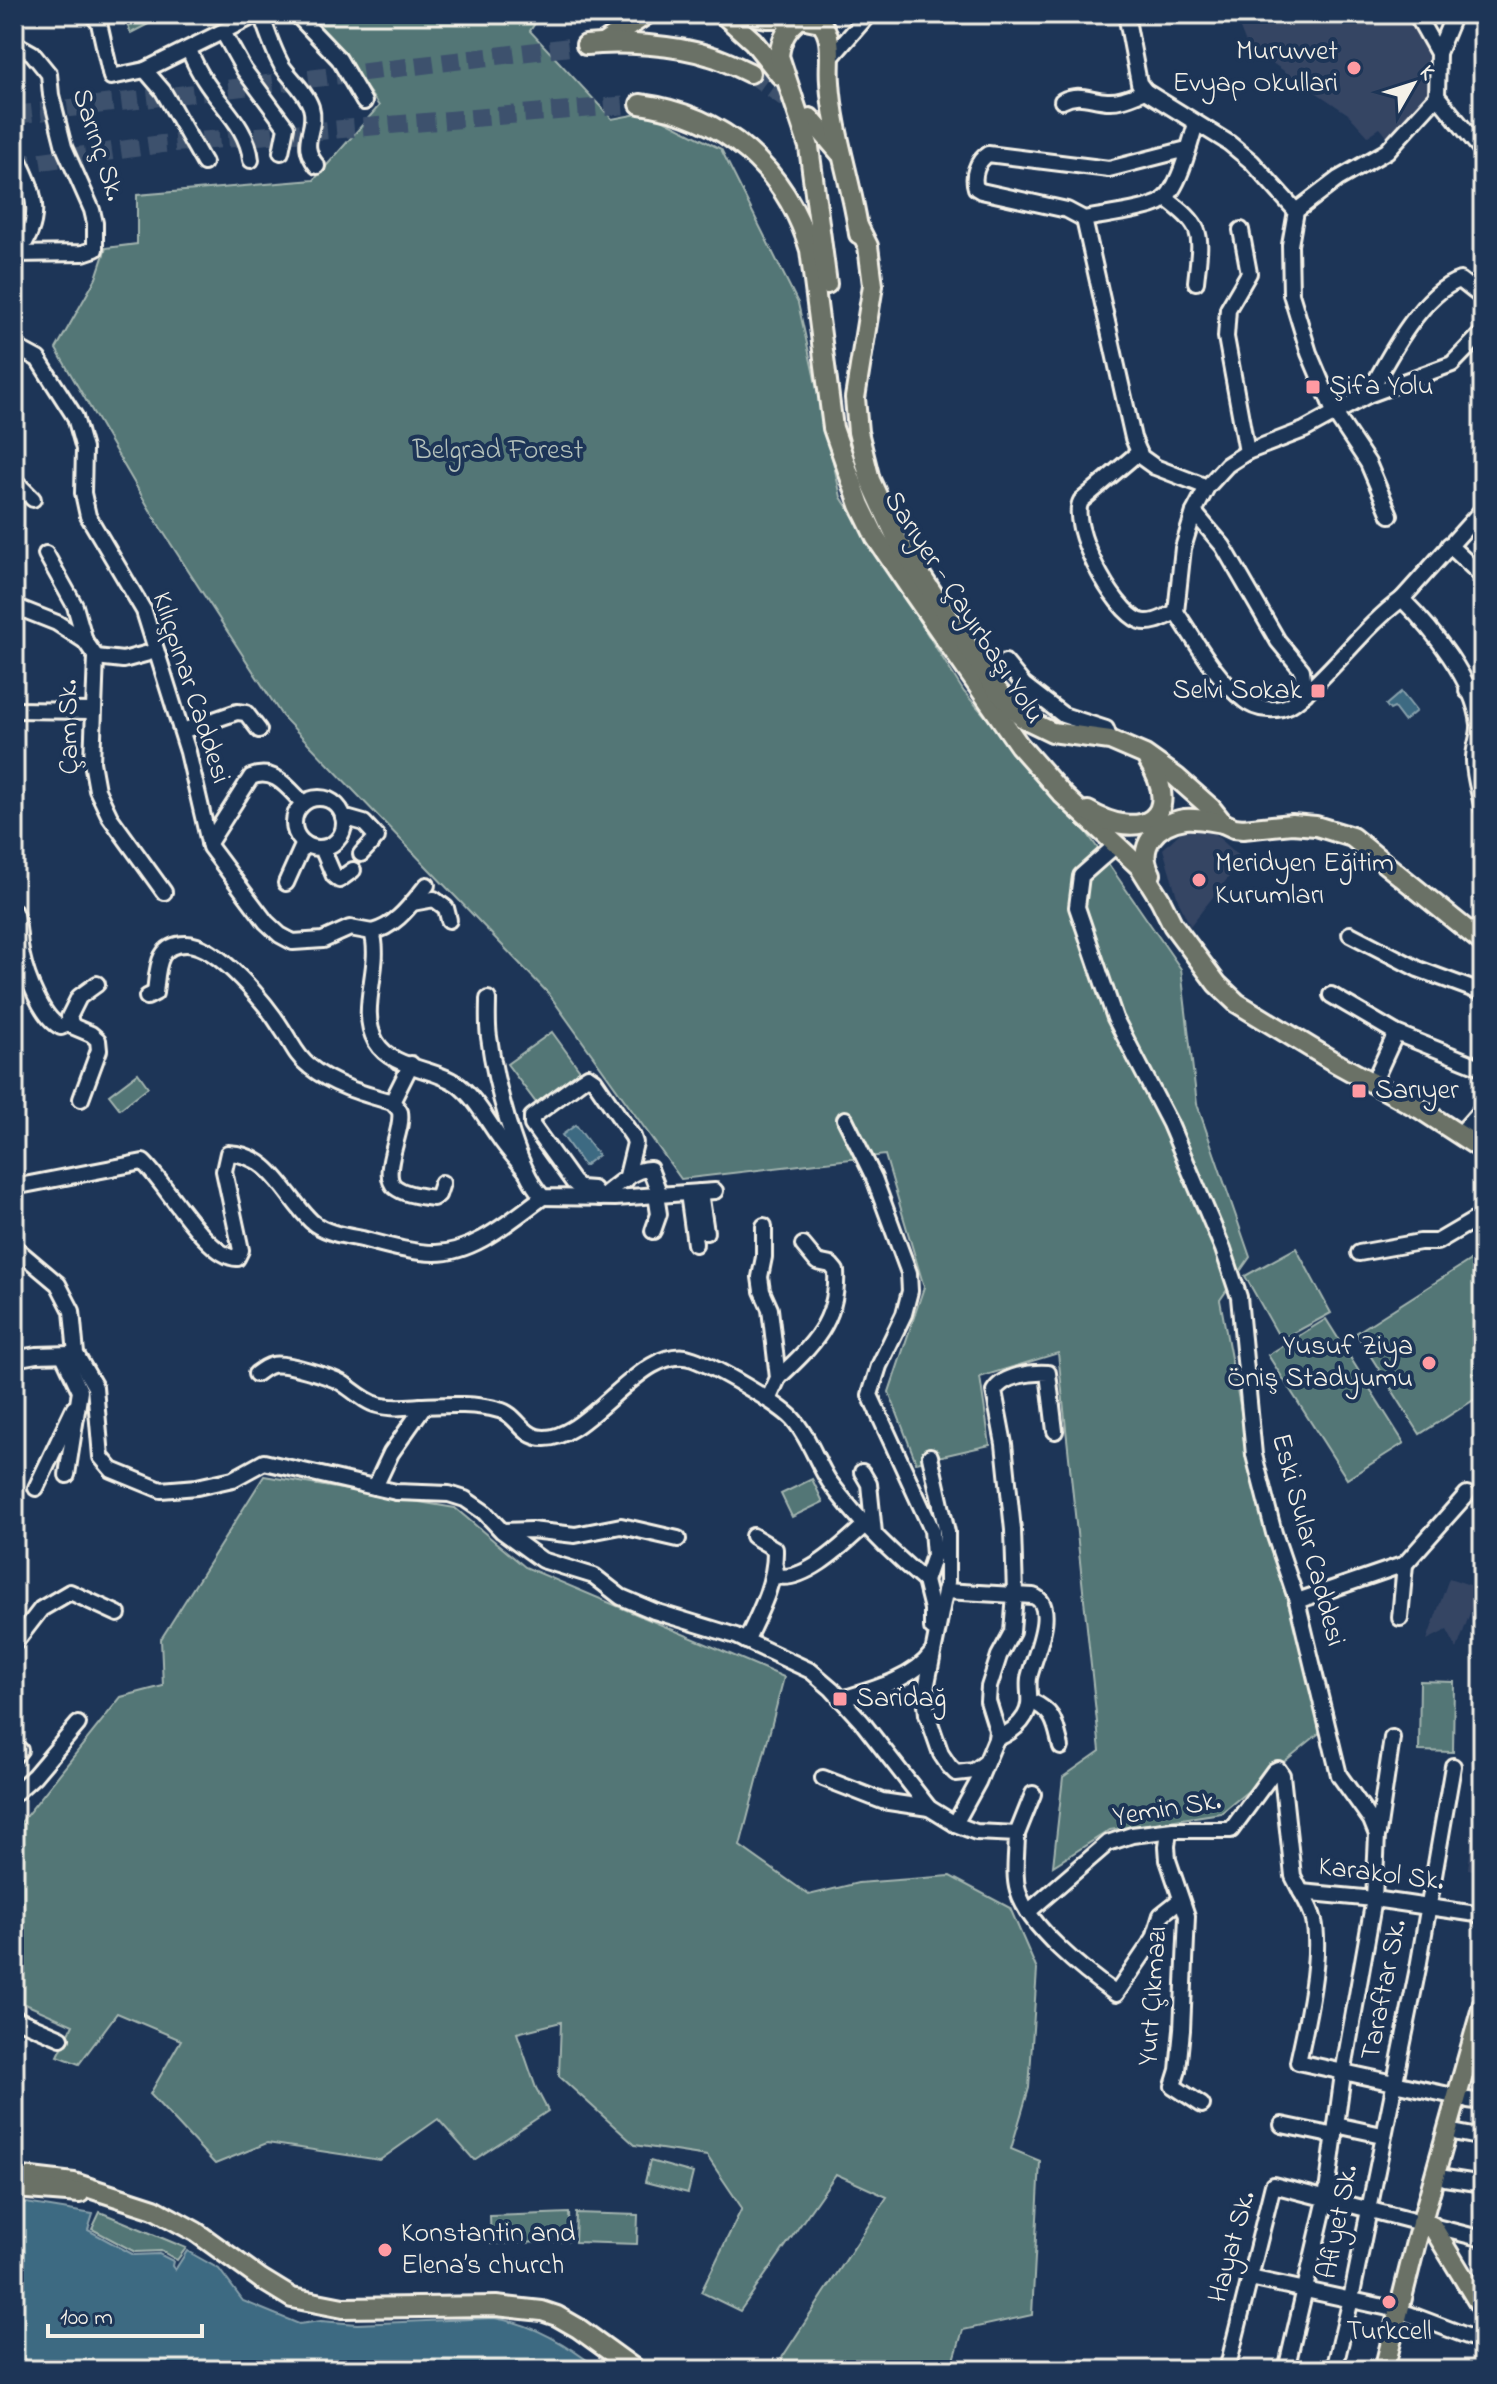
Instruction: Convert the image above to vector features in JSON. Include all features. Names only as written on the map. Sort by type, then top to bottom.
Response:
[{"type":"main road","points":[[647,14],[595,44],[667,48],[708,55],[750,73]]},
{"type":"main road","points":[[723,14],[765,54],[792,95]]},
{"type":"main road","points":[[744,14],[814,19],[826,28],[831,94],[841,155],[858,226],[870,308],[855,398],[858,432],[870,480],[898,541],[996,689],[1023,718],[1052,732],[1110,740],[1145,755],[1176,777],[1223,823]]},
{"type":"main road","points":[[801,18],[789,26],[779,56],[809,147],[816,185],[831,329],[827,368]]},
{"type":"main road","name":"Sarıyer - Çayırbaşı Yolu","points":[[640,104],[661,107],[715,126],[747,148],[778,181],[803,226],[810,250],[837,439],[860,505],[876,538],[1019,745],[1041,772],[1140,867],[1160,899]]},
{"type":"main road","points":[[810,118],[841,155]]},
{"type":"main road","points":[[1074,805],[1121,825],[1143,825],[1160,807],[1157,775],[1145,755]]},
{"type":"main road","points":[[1483,943],[1352,837],[1316,826],[1292,824],[1243,829],[1189,818],[1178,820],[1148,841],[1144,855],[1173,925],[1217,984],[1237,1003],[1420,1109],[1483,1150]]},
{"type":"main road","points":[[1427,2224],[1470,2100],[1483,2004]]},
{"type":"main road","points":[[1384,2370],[1404,2312],[1427,2224],[1470,2100],[1483,2038]]},
{"type":"main road","points":[[14,2176],[61,2180],[154,2209],[196,2232],[292,2298],[343,2308],[496,2306],[542,2311],[578,2328],[636,2370]]},
{"type":"main road","points":[[14,2188],[103,2193]]},
{"type":"main road","points":[[1427,2224],[1483,2310]]},
{"type":"main road","points":[[1395,2370],[1404,2312]]},
{"type":"street","points":[[92,14],[99,23],[111,77],[145,70],[259,14],[283,67],[311,105],[312,119],[306,142],[309,157],[317,166]]},
{"type":"street","points":[[296,14],[339,59],[364,102]]},
{"type":"street","points":[[829,60],[869,14]]},
{"type":"street","points":[[1126,14],[1139,83],[1145,91],[1229,143],[1252,162],[1296,211]]},
{"type":"street","points":[[1416,14],[1438,53]]},
{"type":"street","points":[[1454,14],[1438,53],[1437,96],[1483,152]]},
{"type":"street","points":[[223,32],[244,70],[286,127],[281,152]]},
{"type":"street","name":"Sarınç Sk.","points":[[14,43],[32,53],[49,74],[64,147],[95,223],[95,249],[83,253],[16,254]]},
{"type":"street","points":[[189,50],[205,81],[242,129],[249,144],[251,160]]},
{"type":"street","points":[[145,70],[163,91],[204,163]]},
{"type":"street","points":[[1062,101],[1086,96],[1110,101],[1145,91]]},
{"type":"street","points":[[1390,515],[1368,463],[1334,412],[1309,353],[1291,294],[1290,245],[1296,211],[1338,179],[1387,151],[1437,96]]},
{"type":"street","points":[[1187,149],[1109,169],[988,154],[978,165],[974,181],[981,191],[1067,210],[1084,219],[1157,204],[1174,186],[1196,124]]},
{"type":"street","points":[[14,151],[31,189],[35,215],[32,231],[16,254]]},
{"type":"street","points":[[1165,198],[1194,221],[1198,229],[1200,242],[1196,282]]},
{"type":"street","points":[[1084,219],[1133,438],[1141,457],[1155,467],[1207,487]]},
{"type":"street","points":[[1241,230],[1249,273],[1228,309],[1226,337],[1247,452]]},
{"type":"street","points":[[1368,395],[1383,366],[1418,315],[1449,284],[1460,280],[1483,298]]},
{"type":"street","points":[[1483,332],[1452,364],[1368,395],[1304,430],[1247,452],[1227,465],[1207,487],[1194,512],[1183,548],[1176,612],[1223,680],[1245,702],[1268,710],[1290,705],[1305,694],[1382,614],[1402,599],[1483,509]]},
{"type":"street","name":"Kılıçpınar Caddesi","points":[[14,346],[38,359],[75,417],[84,449],[83,493],[88,516],[144,611],[182,731],[209,843],[234,881],[280,935],[293,942],[323,940],[350,928],[372,932]]},
{"type":"street","points":[[1139,452],[1081,501],[1078,512],[1092,560],[1117,602],[1142,622],[1150,623],[1176,612]]},
{"type":"street","points":[[14,480],[33,499]]},
{"type":"street","points":[[1194,512],[1223,546],[1278,641],[1302,670],[1305,694]]},
{"type":"street","points":[[1449,545],[1483,577]]},
{"type":"street","points":[[46,554],[75,606],[85,641]]},
{"type":"street","points":[[1402,599],[1436,634],[1467,691],[1481,726],[1473,760],[1483,810]]},
{"type":"street","points":[[14,606],[57,623],[85,641]]},
{"type":"street","name":"Çam Sk.","points":[[85,641],[96,657],[92,762],[97,790],[110,817],[164,892]]},
{"type":"street","points":[[96,657],[123,660],[156,651]]},
{"type":"street","points":[[1005,662],[1024,685],[1063,715],[1106,729],[1110,740]]},
{"type":"street","points":[[1467,691],[1483,681]]},
{"type":"street","points":[[14,710],[92,711]]},
{"type":"street","points":[[182,731],[237,712],[246,713],[259,730]]},
{"type":"street","points":[[209,843],[251,777],[256,774],[277,777],[303,803]]},
{"type":"street","points":[[317,798],[331,801],[343,817],[341,834],[335,842],[322,848],[304,843],[295,829],[294,821],[303,803],[317,798]]},
{"type":"street","points":[[343,817],[364,823],[377,837],[361,854]]},
{"type":"street","points":[[286,883],[304,843]]},
{"type":"street","name":"Eski Sular Caddesi","points":[[1116,845],[1081,876],[1077,907],[1115,1018],[1170,1124],[1223,1249],[1239,1297],[1254,1455],[1274,1533],[1297,1601],[1339,1775],[1371,1820],[1377,1835]]},
{"type":"street","points":[[322,848],[334,876],[339,880],[353,870]]},
{"type":"street","points":[[427,885],[385,929],[372,932],[375,942],[370,997],[375,1040],[385,1054],[439,1073],[458,1084],[471,1097],[543,1197]]},
{"type":"street","points":[[411,903],[434,899],[446,908],[449,920]]},
{"type":"street","points":[[14,912],[21,954],[41,1003],[55,1025],[61,1027],[71,1023]]},
{"type":"street","points":[[1350,934],[1418,969],[1483,993]]},
{"type":"street","points":[[147,997],[155,993],[159,965],[164,953],[174,945],[191,944],[212,953],[257,996],[308,1066],[327,1078],[392,1102],[400,1111],[400,1124],[391,1158],[391,1181],[395,1187],[433,1198],[438,1195],[442,1183]]},
{"type":"street","points":[[81,1099],[99,1050],[98,1040],[72,1026],[69,1017],[79,997],[97,984]]},
{"type":"street","points":[[1331,995],[1396,1033],[1483,1068]]},
{"type":"street","points":[[488,999],[488,1035],[497,1083],[526,1171]]},
{"type":"street","points":[[1373,1083],[1396,1033]]},
{"type":"street","points":[[392,1102],[411,1064]]},
{"type":"street","points":[[600,1198],[593,1189],[580,1188],[573,1182],[532,1125],[532,1117],[537,1112],[588,1076],[594,1080],[633,1137],[635,1143],[626,1180]]},
{"type":"street","points":[[1459,1135],[1483,1108]]},
{"type":"street","points":[[845,1119],[874,1178],[909,1273],[910,1291],[904,1314],[879,1366],[870,1395],[932,1530],[934,1555],[925,1581]]},
{"type":"street","points":[[14,1187],[143,1162],[197,1230],[226,1257],[233,1259],[241,1250],[224,1171],[228,1153],[237,1153],[260,1164],[279,1179],[312,1222],[333,1233],[436,1253],[471,1244],[543,1197],[600,1198],[701,1192]]},
{"type":"street","points":[[600,1198],[643,1168],[650,1169],[658,1195],[659,1214],[653,1231]]},
{"type":"street","points":[[701,1192],[706,1232]]},
{"type":"street","points":[[695,1244],[701,1192]]},
{"type":"street","points":[[1359,1253],[1437,1242],[1483,1215]]},
{"type":"street","points":[[764,1226],[764,1257],[760,1277],[770,1309],[778,1378]]},
{"type":"street","points":[[768,1400],[778,1378],[818,1337],[838,1294],[836,1271],[831,1265],[817,1262],[803,1245]]},
{"type":"street","points":[[14,1247],[58,1284],[72,1311],[69,1354],[80,1391],[67,1475]]},
{"type":"street","points":[[14,1359],[69,1354]]},
{"type":"street","points":[[69,1354],[95,1387],[101,1457],[112,1470],[161,1490],[197,1487],[233,1479],[264,1462],[396,1492],[449,1494],[465,1499],[542,1560],[594,1576],[621,1597],[746,1641],[811,1671],[842,1699],[929,1808],[955,1824],[976,1832],[1017,1834]]},
{"type":"street","points":[[256,1374],[272,1365],[292,1367],[339,1381],[377,1405],[492,1408],[510,1414],[537,1438],[563,1433],[588,1417],[639,1374],[661,1362],[679,1356],[700,1362],[768,1400],[792,1419],[828,1479],[870,1529],[925,1581],[932,1609],[932,1655]]},
{"type":"street","points":[[955,1824],[978,1782],[996,1739],[997,1730],[988,1701],[989,1687],[999,1656],[1012,1632],[1015,1594],[1011,1515],[1004,1444],[994,1391],[997,1385],[1008,1378],[1048,1373],[1055,1431]]},
{"type":"street","points":[[36,1488],[78,1401]]},
{"type":"street","points":[[375,1487],[391,1453],[424,1406]]},
{"type":"street","points":[[930,1456],[947,1532],[945,1591],[925,1694],[926,1704],[941,1754],[956,1773],[974,1771],[985,1763]]},
{"type":"street","points":[[862,1472],[869,1484],[870,1529]]},
{"type":"street","points":[[1297,1601],[1405,1564],[1467,1494]]},
{"type":"street","points":[[502,1531],[531,1530],[575,1535],[621,1526],[678,1539]]},
{"type":"street","points":[[753,1536],[775,1549],[777,1576],[785,1578],[821,1562],[870,1529]]},
{"type":"street","points":[[1400,1618],[1405,1564]]},
{"type":"street","points":[[746,1641],[762,1607],[775,1566]]},
{"type":"street","points":[[945,1591],[1033,1596],[1043,1603],[1044,1624],[1029,1679],[1031,1701],[1026,1715],[1011,1733],[996,1739]]},
{"type":"street","points":[[14,1644],[41,1609],[70,1592],[118,1614]]},
{"type":"street","points":[[842,1699],[910,1672],[932,1655]]},
{"type":"street","points":[[1031,1701],[1043,1706],[1054,1718],[1061,1747]]},
{"type":"street","points":[[14,1794],[34,1776],[78,1724]]},
{"type":"street","points":[[1286,2370],[1326,2199],[1343,2074],[1374,1899],[1377,1835],[1392,1738]]},
{"type":"street","name":"Taraftar Sk.","points":[[1393,2083],[1418,1968],[1453,1766]]},
{"type":"street","name":"Yemin Sk.","points":[[1028,1912],[1108,1843],[1132,1835],[1169,1831],[1231,1830],[1278,1769],[1282,1775],[1293,1876],[1301,1892]]},
{"type":"street","points":[[823,1778],[882,1801],[929,1808]]},
{"type":"street","points":[[1033,1794],[1017,1834],[1017,1889],[1028,1912],[1063,1951],[1116,1994],[1154,1938],[1161,1915],[1180,1900]]},
{"type":"street","name":"Yurt Çıkmazı","points":[[1169,1831],[1168,1860],[1187,1916],[1182,2030],[1173,2086],[1202,2105]]},
{"type":"street","name":"Karakol Sk.","points":[[1343,2074],[1298,2062],[1314,1965],[1315,1925],[1301,1892],[1483,1915]]},
{"type":"street","points":[[14,2018],[61,2038]]},
{"type":"street","points":[[1343,2074],[1470,2100]]},
{"type":"street","name":"Afiyet Sk.","points":[[1334,2370],[1393,2083]]},
{"type":"street","points":[[1282,2125],[1382,2135]]},
{"type":"street","points":[[1458,2133],[1483,2138]]},
{"type":"street","points":[[1445,2178],[1483,2184]]},
{"type":"street","name":"Hayat Sk.","points":[[1227,2370],[1273,2185],[1326,2199]]},
{"type":"street","points":[[1326,2199],[1483,2239]]},
{"type":"street","points":[[1250,2278],[1404,2312],[1483,2342]]},
{"type":"shaded area","name":"Muruvvet Evyap Okullari","points":[[1234,14],[1410,14],[1426,40],[1429,93],[1388,138],[1380,128],[1368,136],[1348,114],[1247,46]]},
{"type":"shaded area","points":[[1401,692],[1416,711],[1404,721],[1394,708],[1390,710],[1386,705]]},
{"type":"shaded area","name":"Meridyen Eğitim Kurumları","points":[[1186,827],[1210,830],[1243,859],[1190,926],[1178,900],[1163,849]]},
{"type":"shaded area","points":[[576,1125],[598,1155],[584,1166],[562,1135]]},
{"type":"shaded area","points":[[1449,1578],[1479,1588],[1457,1649],[1447,1630],[1427,1640]]},
{"type":"shaded area","points":[[1480,1776],[1483,1777],[1483,1872],[1468,1869]]},
{"type":"shaded area","points":[[14,2201],[93,2214],[88,2230],[134,2255],[159,2254],[173,2261],[175,2270],[187,2251],[219,2269],[243,2301],[299,2324],[494,2318],[523,2325],[550,2337],[600,2370],[14,2370]]},
{"type":"green space","points":[[122,14],[168,14],[131,33]]},
{"type":"green space","name":"Belgrad Forest","points":[[306,14],[541,14],[530,31],[612,119],[648,112],[721,149],[798,303],[841,497],[964,692],[1083,827],[1181,969],[1197,1104],[1250,1257],[1220,1300],[1241,1411],[1328,1726],[1221,1813],[1110,1830],[1053,1866],[1063,1777],[1100,1751],[1058,1353],[980,1377],[990,1445],[916,1462],[889,1392],[924,1287],[885,1155],[681,1179],[548,993],[282,716],[160,527],[56,349],[96,278],[106,248],[137,244],[137,195],[314,180],[379,106],[331,38]]},
{"type":"green space","points":[[552,1032],[584,1076],[540,1108],[507,1064]]},
{"type":"green space","points":[[138,1073],[148,1087],[120,1109],[109,1095]]},
{"type":"green space","points":[[1296,1248],[1331,1313],[1281,1340],[1245,1276]]},
{"type":"green space","name":"Yusuf Ziya Öniş Stadyumu","points":[[1483,1252],[1483,1394],[1420,1434],[1356,1333]]},
{"type":"green space","points":[[1326,1319],[1404,1443],[1347,1479],[1268,1355]]},
{"type":"green space","points":[[264,1476],[455,1508],[525,1567],[784,1677],[740,1846],[809,1895],[858,1883],[950,1876],[1010,1908],[1037,1970],[1029,2088],[1011,2149],[1040,2161],[1032,2315],[963,2330],[951,2370],[774,2370],[887,2197],[836,2174],[740,2311],[701,2292],[742,2208],[707,2156],[635,2145],[559,2076],[561,2022],[517,2033],[536,2088],[548,2111],[474,2160],[438,2119],[380,2160],[267,2143],[215,2164],[150,2094],[181,2040],[117,2013],[79,2064],[58,2056],[73,2025],[14,1999],[14,1831],[121,1697],[163,1686],[161,1639]]},
{"type":"green space","points":[[812,1479],[823,1502],[792,1517],[781,1494]]},
{"type":"green space","points":[[1420,1681],[1454,1682],[1453,1752],[1419,1751]]},
{"type":"green space","points":[[650,2161],[693,2173],[688,2193],[645,2182]]},
{"type":"green space","points":[[100,2212],[186,2248],[177,2260],[161,2251],[135,2252],[92,2229]]},
{"type":"green space","points":[[569,2213],[570,2241],[491,2244],[490,2216]]},
{"type":"green space","points":[[576,2213],[638,2215],[637,2244],[575,2242]]},
{"type":"tunnel","points":[[14,115],[586,45]]},
{"type":"tunnel","points":[[750,73],[799,108]]},
{"type":"tunnel","points":[[14,165],[162,144],[640,104]]},
{"type":"place","name":"Muruvvet Evyap Okullari","points":[[1354,68]]},
{"type":"place","name":"Şifa Yolu","points":[[1313,387]]},
{"type":"place","name":"Selvi Sokak","points":[[1318,691]]},
{"type":"place","name":"Meridyen Eğitim Kurumları","points":[[1199,880]]},
{"type":"place","name":"Sarıyer","points":[[1359,1091]]},
{"type":"place","name":"Yusuf Ziya Öniş Stadyumu","points":[[1429,1363]]},
{"type":"place","name":"Saridağ","points":[[840,1699]]},
{"type":"place","name":"Konstantin and Elena’s church","points":[[385,2250]]},
{"type":"place","name":"Turkcell","points":[[1389,2302]]}]
